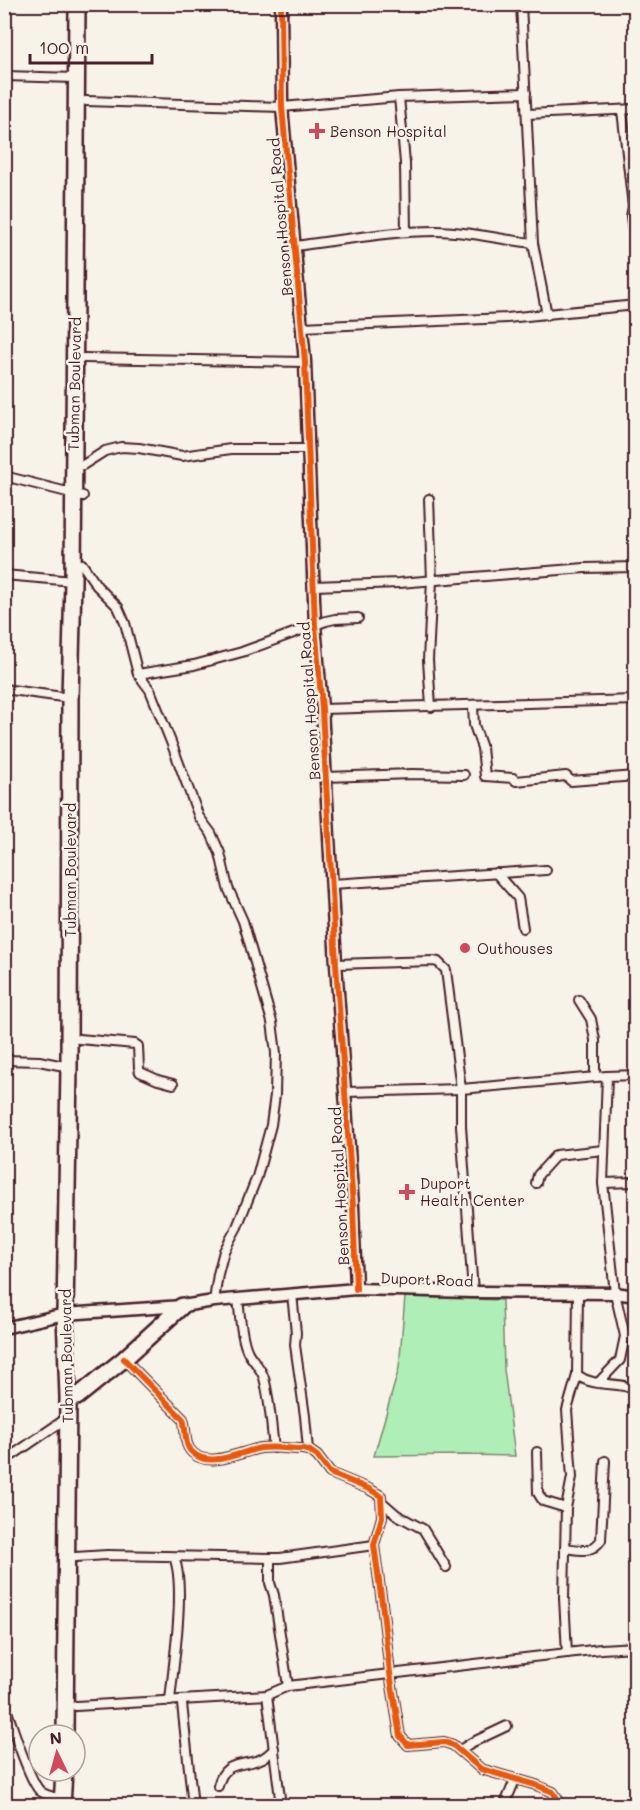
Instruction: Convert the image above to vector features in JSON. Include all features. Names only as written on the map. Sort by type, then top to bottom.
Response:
[{"type":"highway","name":"Tubman Boulevard","points":[[64,1723],[67,1418],[79,1039],[82,564],[78,494],[77,4]]},
{"type":"highway","name":"Tubman Boulevard","points":[[75,1723],[77,1397],[70,1314],[70,698],[72,580],[78,494],[83,465],[86,4]]},
{"type":"highway","points":[[77,1397],[124,1359],[182,1306]]},
{"type":"highway","points":[[64,1783],[65,1803]]},
{"type":"highway","points":[[65,1803],[71,1783]]},
{"type":"street","name":"Benson Hospital Road","points":[[281,4],[282,107],[305,362],[315,625],[346,1092],[356,1289]]},
{"type":"street","points":[[521,4],[533,243],[548,315]]},
{"type":"street","points":[[4,76],[76,78]]},
{"type":"street","points":[[86,101],[282,107],[399,97],[526,93]]},
{"type":"street","points":[[399,97],[405,163],[406,232]]},
{"type":"street","points":[[527,114],[636,109]]},
{"type":"street","points":[[622,110],[636,253]]},
{"type":"street","points":[[295,246],[406,232],[438,231],[464,232],[476,236],[533,243]]},
{"type":"street","points":[[302,327],[548,315],[636,305]]},
{"type":"street","points":[[84,358],[305,362]]},
{"type":"street","points":[[83,465],[105,451],[121,447],[182,456],[231,449],[308,448]]},
{"type":"street","points":[[4,476],[78,494]]},
{"type":"street","points":[[429,499],[432,580],[428,660],[430,707]]},
{"type":"street","points":[[82,564],[97,586],[118,607],[125,622],[138,674],[150,690],[199,817],[211,833],[220,853],[228,888],[243,921],[272,1022],[276,1053],[275,1095],[271,1125],[257,1177],[237,1227],[224,1251],[214,1301]]},
{"type":"street","points":[[314,586],[432,580],[585,568],[636,567]]},
{"type":"street","points":[[4,575],[72,580]]},
{"type":"street","points":[[138,674],[194,665],[242,652],[335,619],[358,618]]},
{"type":"street","points":[[4,689],[70,698]]},
{"type":"street","points":[[322,709],[636,700]]},
{"type":"street","points":[[473,706],[474,725],[482,748],[485,776],[513,778],[516,781],[566,776],[572,781],[636,776]]},
{"type":"street","points":[[326,777],[464,775]]},
{"type":"street","points":[[332,884],[546,870]]},
{"type":"street","points":[[496,873],[518,898],[523,928]]},
{"type":"street","points":[[336,964],[433,961],[443,965],[449,980],[451,1015],[461,1089],[461,1126],[473,1292]]},
{"type":"street","points":[[579,1000],[591,1019],[595,1040],[595,1077]]},
{"type":"street","points":[[79,1039],[135,1044],[138,1046],[140,1072],[173,1084]]},
{"type":"street","points":[[4,1060],[39,1061],[69,1066]]},
{"type":"street","points":[[346,1092],[461,1089],[636,1075]]},
{"type":"street","points":[[598,1383],[620,1360],[625,1336],[615,1293],[603,1184],[606,1076]]},
{"type":"street","points":[[536,1184],[538,1175],[556,1155],[604,1150]]},
{"type":"street","points":[[603,1184],[636,1182]]},
{"type":"street","name":"Duport Road","points":[[4,1328],[70,1314],[356,1289],[615,1293],[636,1296]]},
{"type":"street","points":[[292,1294],[295,1345],[308,1450]]},
{"type":"street","points":[[567,1653],[564,1598],[566,1508],[572,1477],[567,1410],[577,1375],[578,1294]]},
{"type":"street","points":[[238,1299],[245,1346],[264,1376],[274,1448]]},
{"type":"street","points":[[124,1359],[183,1419],[187,1430],[185,1435],[187,1444],[198,1456],[210,1460],[259,1448],[308,1450],[317,1456],[330,1473],[369,1488],[381,1496],[382,1517],[374,1545],[400,1736],[408,1745],[444,1742],[460,1750],[481,1769],[553,1792],[562,1806]]},
{"type":"street","points":[[577,1375],[586,1382],[627,1386],[636,1390]]},
{"type":"street","points":[[4,1461],[67,1418]]},
{"type":"street","points":[[537,1452],[538,1493],[543,1500],[566,1508]]},
{"type":"street","points":[[565,1548],[588,1551],[596,1547],[601,1540],[605,1461]]},
{"type":"street","points":[[382,1502],[398,1515],[423,1529],[446,1567]]},
{"type":"street","points":[[75,1557],[107,1555],[270,1558],[374,1545]]},
{"type":"street","points":[[170,1701],[178,1599],[178,1576],[174,1557]]},
{"type":"street","points":[[270,1558],[270,1583],[274,1595],[288,1686]]},
{"type":"street","points":[[76,1706],[267,1695],[288,1686],[636,1647]]},
{"type":"street","points":[[267,1695],[281,1806]]},
{"type":"street","points":[[4,1702],[31,1775],[39,1790],[65,1803]]},
{"type":"street","points":[[182,1704],[193,1806]]},
{"type":"street","points":[[460,1750],[507,1726]]},
{"type":"street","points":[[218,1786],[220,1777],[226,1769],[235,1764],[262,1758],[274,1749]]},
{"type":"street","points":[[504,1806],[515,1780]]},
{"type":"street","points":[[583,1806],[593,1806]]},
{"type":"green space","points":[[405,1297],[502,1300],[504,1369],[515,1456],[374,1456],[399,1368]]},
{"type":"cycle path","points":[[281,4],[282,107],[305,362],[315,625],[353,1206],[356,1289]]},
{"type":"cycle path","points":[[124,1359],[183,1419],[186,1442],[190,1450],[200,1458],[226,1458],[266,1447],[303,1449],[317,1456],[330,1473],[381,1496],[382,1517],[374,1545],[400,1736],[408,1745],[444,1742],[453,1745],[481,1769],[553,1792],[562,1806]]},
{"type":"place","name":"Benson Hospital","points":[[317,131]]},
{"type":"place","name":"Outhouses","points":[[465,948]]},
{"type":"place","name":"Duport Health Center","points":[[407,1192]]}]
